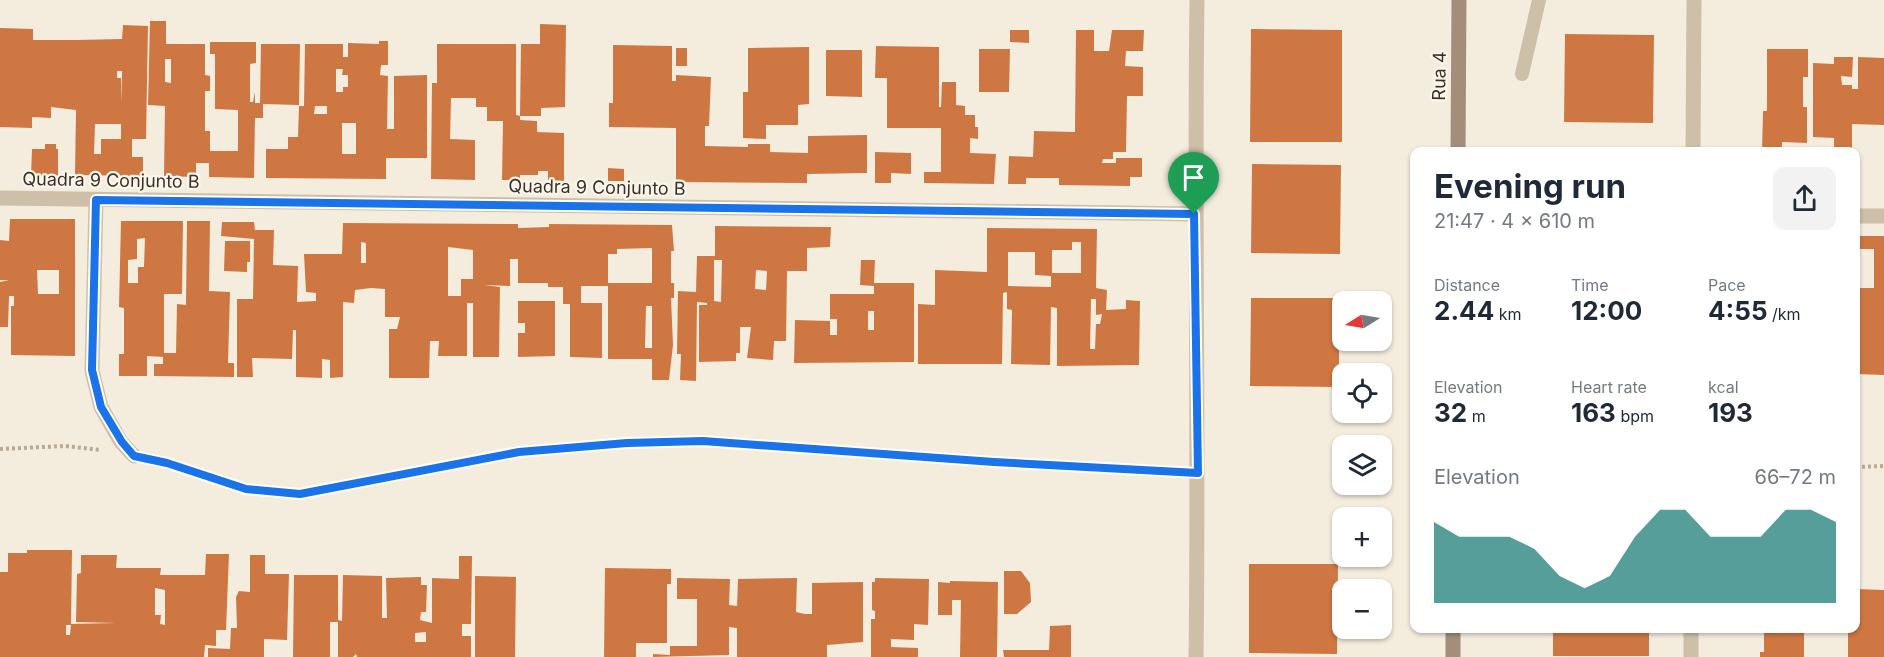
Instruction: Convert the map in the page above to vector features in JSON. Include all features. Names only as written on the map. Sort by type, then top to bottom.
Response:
[{"type":"street","points":[[1196,657],[1198,473],[1194,214],[1197,0]]},
{"type":"street","name":"Rua 4","points":[[1458,147],[1459,0]]},
{"type":"street","points":[[1694,0],[1694,147]]},
{"type":"street","name":"Quadra 9 Conjunto B","points":[[0,198],[1194,214]]},
{"type":"street","points":[[96,200],[92,370],[101,407],[122,442],[134,456]]},
{"type":"street","points":[[1860,216],[1884,216]]},
{"type":"street","points":[[1453,633],[1453,657]]},
{"type":"street","points":[[1691,633],[1691,657]]},
{"type":"lane","points":[[1522,74],[1539,0]]},
{"type":"path","points":[[0,449],[65,446],[134,456],[167,463],[246,489],[277,494],[336,489],[519,452],[627,443],[703,441],[994,462],[1198,473]]},
{"type":"path","points":[[1860,467],[1884,466]]},
{"type":"building","points":[[150,21],[166,21],[166,44],[205,44],[205,75],[210,76],[210,91],[205,91],[205,131],[210,131],[210,151],[238,151],[238,110],[215,109],[215,54],[210,54],[210,42],[256,42],[256,63],[250,64],[250,102],[253,102],[255,92],[255,103],[260,103],[261,44],[300,44],[299,105],[263,104],[263,118],[255,118],[254,178],[209,177],[209,163],[196,163],[196,177],[164,176],[165,106],[148,105]],"holes":[[[165,59],[171,59],[171,83],[165,82]]]},
{"type":"building","points":[[540,24],[566,25],[565,107],[541,108],[541,116],[520,116],[521,44],[540,44]]},
{"type":"building","points":[[123,25],[148,26],[146,139],[132,139],[132,157],[143,157],[143,176],[75,175],[76,110],[51,107],[51,118],[32,117],[32,128],[0,127],[0,28],[33,29],[33,40],[122,39]],"holes":[[[117,71],[122,71],[122,102],[121,78],[117,78]],[[95,124],[121,124],[121,139],[101,139],[101,154],[94,154]]]},
{"type":"building","points":[[1251,29],[1342,30],[1342,142],[1250,142]]},
{"type":"building","points":[[1010,30],[1029,30],[1029,43],[1010,42]]},
{"type":"building","points":[[1076,30],[1094,30],[1094,51],[1109,51],[1112,30],[1144,30],[1143,51],[1126,51],[1125,66],[1143,67],[1143,96],[1127,96],[1126,152],[1113,152],[1113,159],[1103,159],[1102,163],[1116,163],[1116,158],[1142,158],[1142,177],[1130,177],[1130,186],[1059,185],[1059,178],[1026,178],[1026,184],[1008,184],[1009,156],[1033,157],[1034,131],[1075,132]]},
{"type":"building","points":[[1565,34],[1654,35],[1653,123],[1564,122]]},
{"type":"building","points":[[379,41],[388,41],[388,65],[381,65],[380,75],[388,76],[387,129],[394,129],[394,76],[427,75],[427,158],[386,158],[386,179],[266,178],[266,149],[288,149],[288,137],[298,137],[299,106],[304,106],[305,44],[343,44],[343,57],[348,57],[348,43],[379,44]],"holes":[[[336,69],[343,69],[342,75],[348,75],[348,87],[343,87],[343,92],[336,92]],[[315,106],[327,106],[327,114],[314,114]],[[342,123],[356,123],[356,154],[342,154]]]},
{"type":"building","points":[[437,44],[516,44],[516,115],[520,116],[520,120],[537,121],[537,132],[564,133],[564,181],[548,180],[548,171],[538,171],[538,175],[520,175],[520,180],[502,180],[503,121],[487,121],[487,107],[476,107],[476,98],[451,98],[450,139],[475,140],[475,180],[431,179],[432,83],[437,83]]},
{"type":"building","points":[[613,45],[672,46],[672,81],[676,81],[676,75],[711,77],[709,126],[705,126],[705,146],[748,147],[748,144],[770,144],[770,152],[808,153],[808,136],[867,135],[867,173],[807,174],[807,183],[676,182],[676,128],[609,127],[609,103],[613,103]]},
{"type":"building","points":[[876,46],[939,47],[939,107],[941,107],[942,82],[956,82],[956,105],[965,106],[965,115],[975,115],[975,127],[978,127],[978,139],[970,138],[970,153],[996,154],[994,184],[924,183],[924,172],[941,172],[941,128],[887,128],[887,78],[875,78]]},
{"type":"building","points":[[809,47],[809,104],[798,105],[798,125],[766,125],[766,139],[743,138],[743,92],[748,92],[748,48]]},
{"type":"building","points":[[676,48],[687,48],[687,66],[676,66]]},
{"type":"building","points":[[979,49],[1010,49],[1009,92],[979,92]]},
{"type":"building","points":[[1767,49],[1808,49],[1808,77],[1803,77],[1803,107],[1807,107],[1807,143],[1782,142],[1782,147],[1762,147],[1763,111],[1767,111]]},
{"type":"building","points":[[826,50],[862,50],[862,97],[826,96]]},
{"type":"building","points":[[1834,57],[1853,57],[1852,77],[1841,76],[1842,85],[1852,85],[1852,89],[1858,89],[1858,57],[1884,58],[1884,125],[1852,124],[1852,147],[1834,147],[1834,138],[1813,137],[1813,63],[1834,64]]},
{"type":"building","points":[[45,144],[56,144],[58,176],[31,176],[32,149],[45,149]]},
{"type":"building","points":[[875,152],[911,153],[911,174],[891,173],[891,183],[875,183]]},
{"type":"building","points":[[1252,164],[1341,165],[1340,254],[1251,253]]},
{"type":"building","points":[[608,168],[624,169],[624,181],[608,181]]},
{"type":"building","points":[[10,219],[75,219],[75,356],[11,355],[11,306],[14,306],[14,296],[9,296],[8,327],[0,327],[0,282],[9,280],[0,280],[0,240],[9,241]],"holes":[[[37,270],[59,270],[59,294],[38,294]]]},
{"type":"building","points":[[121,221],[183,221],[182,294],[164,294],[164,353],[176,353],[177,304],[186,305],[187,221],[210,221],[209,291],[230,292],[228,363],[234,363],[234,377],[154,376],[154,364],[163,364],[163,357],[147,356],[147,376],[119,376],[119,354],[124,354],[124,308],[119,307]],"holes":[[[145,238],[144,267],[138,267],[138,283],[128,283],[128,260],[137,259],[137,239]]]},
{"type":"building","points":[[222,222],[254,222],[255,230],[274,230],[273,265],[298,266],[297,302],[316,301],[316,293],[306,292],[304,254],[342,254],[343,223],[518,224],[518,228],[549,227],[549,224],[672,225],[674,251],[671,251],[671,283],[674,283],[674,298],[671,298],[673,345],[669,380],[652,380],[652,359],[608,359],[608,286],[581,286],[581,303],[602,303],[602,358],[570,357],[570,304],[563,304],[563,287],[548,287],[548,283],[518,283],[518,259],[510,259],[510,286],[484,285],[500,287],[499,357],[473,357],[473,303],[467,303],[467,356],[438,356],[439,341],[430,341],[429,378],[389,378],[389,329],[397,329],[400,317],[385,317],[385,289],[371,288],[355,290],[354,303],[343,302],[343,377],[330,378],[330,360],[322,359],[322,378],[296,377],[296,330],[293,330],[292,359],[252,358],[253,377],[237,377],[237,299],[253,299],[254,239],[221,236]],"holes":[[[361,242],[366,243],[366,263],[361,263]],[[448,247],[473,250],[473,279],[461,279],[461,296],[448,296]],[[652,248],[652,283],[608,283],[608,254],[617,254],[617,249]],[[646,306],[652,306],[652,348],[645,348]]]},
{"type":"building","points":[[715,226],[831,227],[830,247],[807,248],[807,271],[787,271],[786,341],[774,341],[773,360],[747,358],[751,327],[740,327],[740,353],[736,353],[736,361],[699,362],[699,305],[707,305],[707,303],[697,302],[696,381],[680,380],[681,354],[677,354],[678,291],[696,292],[697,256],[715,256]],"holes":[[[714,260],[722,260],[721,302],[714,301]],[[756,270],[767,271],[766,290],[755,289]]]},
{"type":"building","points":[[987,228],[1097,229],[1096,288],[1107,290],[1106,310],[1126,309],[1126,300],[1140,301],[1139,365],[1057,366],[1057,308],[1051,307],[1050,365],[1011,364],[1012,310],[1007,309],[1007,292],[1003,293],[1002,364],[918,364],[918,304],[935,305],[935,270],[987,272]],"holes":[[[1072,242],[1081,242],[1081,273],[1052,273],[1052,250],[1072,250]],[[1008,252],[1035,252],[1035,275],[1051,276],[1051,287],[1008,286]],[[1091,299],[1096,299],[1096,315],[1102,314],[1100,324],[1096,324],[1095,349],[1090,349]]]},
{"type":"building","points":[[1860,236],[1884,236],[1884,375],[1860,374],[1860,288],[1874,288],[1874,249],[1860,249]]},
{"type":"building","points":[[225,241],[250,241],[250,262],[247,262],[247,272],[224,271]]},
{"type":"building","points":[[861,260],[875,260],[874,283],[914,283],[914,362],[794,363],[795,320],[830,321],[830,335],[837,335],[837,319],[830,319],[830,294],[874,294],[874,286],[860,285]],"holes":[[[868,311],[874,311],[874,330],[868,330]]]},
{"type":"building","points":[[1251,298],[1332,298],[1332,351],[1339,351],[1339,363],[1332,363],[1332,387],[1250,386]]},
{"type":"building","points":[[518,301],[555,301],[555,356],[518,357],[518,333],[525,333],[525,323],[518,323]]},
{"type":"building","points":[[27,550],[72,550],[71,624],[116,623],[76,622],[77,574],[81,573],[81,555],[117,555],[116,568],[161,568],[160,575],[205,575],[206,554],[229,554],[226,630],[216,630],[216,646],[205,645],[204,657],[0,657],[0,572],[8,572],[8,553],[27,553]],"holes":[[[155,588],[165,590],[165,625],[160,624],[161,615],[155,615]],[[66,625],[71,625],[70,635],[66,635]]]},
{"type":"building","points":[[250,555],[265,555],[265,574],[289,574],[287,640],[264,639],[264,657],[208,657],[208,648],[230,649],[231,628],[237,628],[236,597],[239,591],[250,592]]},
{"type":"building","points":[[459,556],[472,556],[471,624],[462,624],[462,636],[471,636],[471,657],[357,657],[356,654],[353,657],[338,657],[338,622],[330,622],[330,657],[293,657],[294,575],[338,575],[338,620],[342,621],[343,575],[382,576],[382,618],[387,618],[386,578],[421,577],[421,585],[427,585],[426,612],[421,612],[420,620],[432,623],[432,578],[459,579]],"holes":[[[426,632],[426,642],[415,642],[415,633]]]},
{"type":"building","points":[[1249,564],[1332,564],[1332,567],[1338,567],[1338,579],[1332,579],[1332,639],[1337,639],[1337,654],[1249,653]]},
{"type":"building","points":[[605,568],[671,569],[671,584],[667,584],[667,643],[636,643],[636,657],[604,657]]},
{"type":"building","points":[[1004,571],[1021,571],[1030,583],[1031,602],[1017,614],[1004,614]]},
{"type":"building","points":[[475,576],[516,577],[515,657],[475,657]]},
{"type":"building","points":[[677,578],[730,579],[729,605],[737,606],[738,579],[797,578],[796,612],[805,614],[812,614],[812,583],[863,582],[863,642],[827,645],[827,657],[737,657],[737,628],[729,627],[729,655],[653,657],[653,654],[670,655],[670,646],[697,646],[697,599],[677,599]]},
{"type":"building","points":[[875,578],[929,579],[928,625],[914,624],[914,640],[891,639],[891,647],[918,648],[918,657],[871,657],[871,619],[875,619],[875,611],[872,610],[872,582],[875,582]]},
{"type":"building","points":[[950,581],[998,582],[997,657],[960,657],[961,600],[952,600],[952,615],[938,615],[938,582],[950,583]]},
{"type":"building","points":[[1860,589],[1884,590],[1884,657],[1848,657],[1848,633],[1860,633]]},
{"type":"building","points":[[1071,625],[1071,657],[1004,657],[1003,650],[1049,650],[1050,626]]},
{"type":"building","points":[[1553,633],[1649,633],[1649,656],[1553,656]]},
{"type":"building","points":[[1764,633],[1804,633],[1804,657],[1760,657],[1760,652],[1764,652]]},
{"type":"route","points":[[96,200],[1194,214],[1198,473],[994,462],[703,441],[627,443],[519,452],[324,491],[277,494],[246,489],[167,463],[134,456],[122,442],[101,407],[92,370],[96,200]]}]
